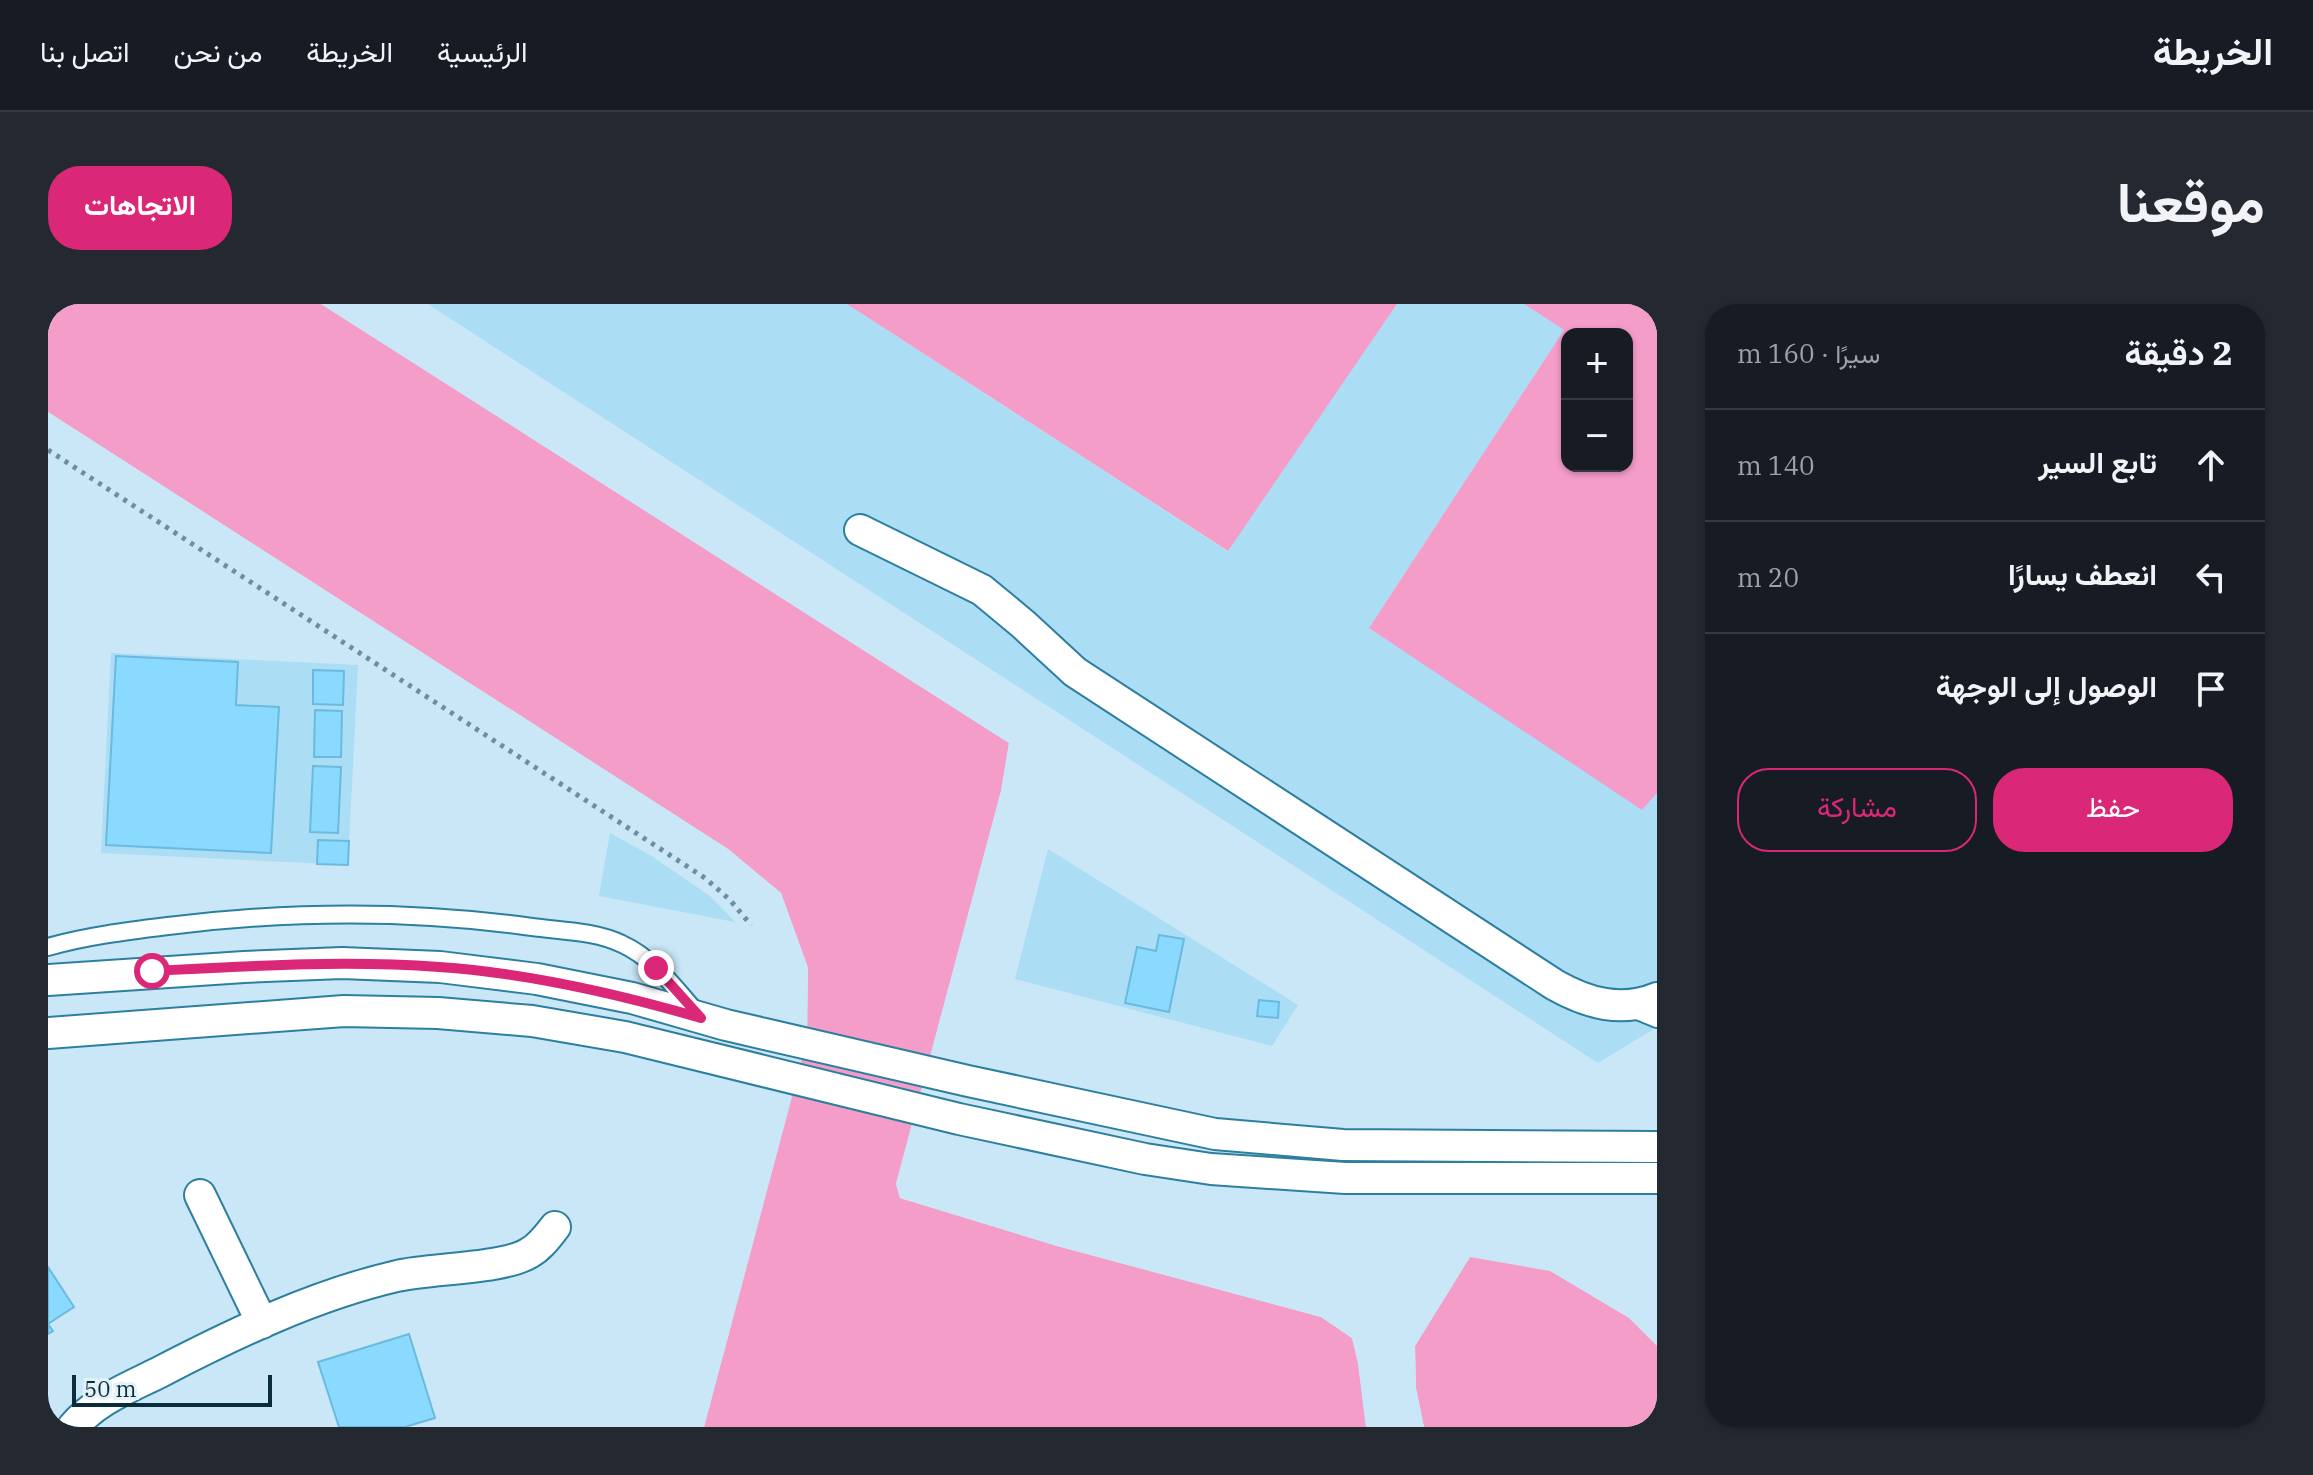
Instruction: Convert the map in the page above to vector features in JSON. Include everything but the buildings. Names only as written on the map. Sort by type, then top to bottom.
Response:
[{"type":"street","points":[[860,530],[982,590],[1075,672],[1555,985],[1588,1001],[1625,1006],[1657,998]]},
{"type":"street","points":[[48,980],[152,971],[342,963],[440,967],[550,981],[632,998],[714,1021],[968,1081],[1215,1134],[1279,1142],[1343,1145],[1657,1147]]},
{"type":"street","points":[[48,1033],[328,1012],[438,1013],[532,1021],[610,1034],[959,1119],[1145,1159],[1278,1175],[1345,1178],[1657,1178]]},
{"type":"street","points":[[200,1195],[262,1323]]},
{"type":"street","points":[[48,1421],[79,1420],[127,1387],[262,1323],[351,1289],[398,1276],[518,1259],[540,1245],[555,1227]]},
{"type":"lane","points":[[48,947],[132,931],[274,917],[390,916],[520,925],[604,937],[623,944],[656,968],[714,1021]]},
{"type":"lane","points":[[1625,1006],[1657,1019]]},
{"type":"path","points":[[48,450],[705,878],[730,900],[751,925]]},
{"type":"shaded area","points":[[48,304],[321,304],[1009,743],[1001,791],[896,1184],[900,1198],[1057,1246],[1321,1317],[1352,1338],[1366,1427],[704,1427],[807,1040],[808,968],[781,893],[728,849],[48,412]]},
{"type":"shaded area","points":[[428,304],[847,304],[1227,551],[1397,304],[1524,304],[1561,328],[1561,335],[1369,628],[1642,809],[1657,793],[1657,1027],[1598,1063]]},
{"type":"shaded area","points":[[847,304],[1397,304],[1228,551]]},
{"type":"shaded area","points":[[1524,304],[1657,304],[1657,793],[1642,810],[1369,628],[1561,335],[1561,472],[1633,472],[1633,328],[1561,328]]},
{"type":"shaded area","points":[[111,653],[358,665],[348,865],[101,853]]},
{"type":"shaded area","points":[[610,833],[650,855],[710,896],[735,922],[599,896]]},
{"type":"shaded area","points":[[1048,849],[1298,1005],[1272,1046],[1015,979]]},
{"type":"shaded area","points":[[1470,1257],[1550,1271],[1629,1318],[1657,1346],[1657,1427],[1424,1427],[1416,1388],[1415,1346]]},
{"type":"pier","points":[[321,304],[328,304],[1012,740],[1005,792],[900,1184],[903,1195],[1058,1242],[1323,1313],[1356,1337],[1370,1427],[1366,1427],[1352,1338],[1321,1317],[1057,1246],[900,1198],[896,1184],[1001,791],[1009,743]]},
{"type":"pier","points":[[48,412],[728,849],[781,893],[808,968],[807,1040],[704,1427],[700,1427],[803,1040],[804,969],[778,895],[726,852],[48,417]]},
{"type":"pier","points":[[1468,1253],[1470,1257],[1415,1346],[1416,1388],[1424,1427],[1419,1427],[1412,1389],[1411,1345],[1444,1287]]},
{"type":"route","points":[[152,971],[342,963],[440,967],[537,979],[632,998],[701,1018],[656,968]]}]
